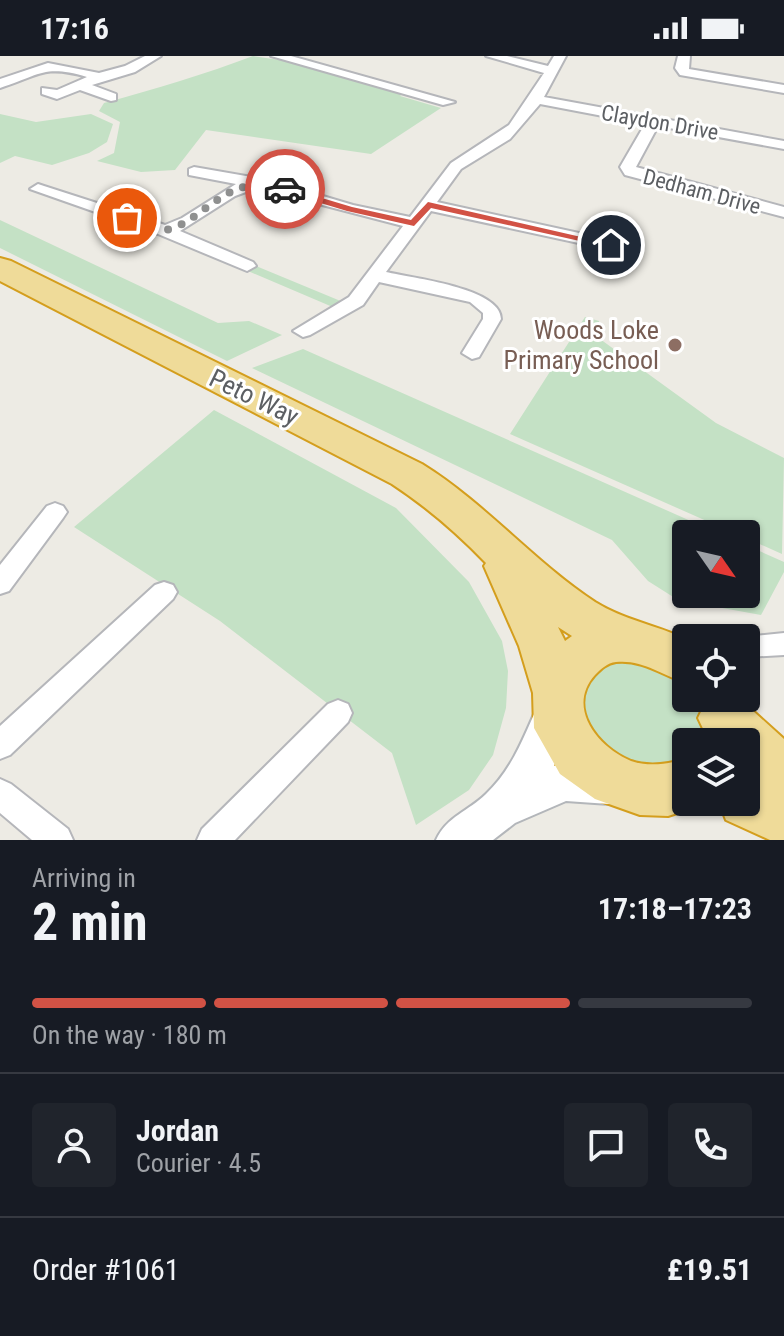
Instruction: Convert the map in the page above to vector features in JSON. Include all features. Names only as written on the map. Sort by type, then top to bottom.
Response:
[{"type":"highway","name":"Peto Way","points":[[0,268],[367,452],[432,490],[581,620],[604,633],[665,649]]},
{"type":"highway","name":"Peto Way","points":[[495,545],[518,586],[543,646],[565,735],[584,761],[623,785]]},
{"type":"highway","points":[[556,699],[563,673],[575,658],[591,648],[610,642],[665,649]]},
{"type":"highway","points":[[722,719],[784,774]]},
{"type":"highway","points":[[623,785],[651,790],[672,788]]},
{"type":"highway","points":[[760,807],[784,818]]},
{"type":"main road","points":[[500,809],[536,763],[556,699]]},
{"type":"main road","points":[[458,840],[500,809],[565,781],[623,785]]},
{"type":"street","points":[[47,91],[57,95],[99,77],[130,69],[155,56]]},
{"type":"street","points":[[277,56],[448,102]]},
{"type":"street","points":[[492,56],[551,71]]},
{"type":"street","points":[[303,331],[356,301],[378,276],[466,156],[502,144],[535,99],[560,56]]},
{"type":"street","points":[[684,56],[681,68],[685,72],[784,89]]},
{"type":"street","points":[[0,84],[64,60],[99,77]]},
{"type":"street","points":[[80,85],[111,97]]},
{"type":"street","name":"Claydon Drive","points":[[535,99],[784,145]]},
{"type":"street","name":"Dedham Drive","points":[[654,121],[628,167],[630,172],[784,212]]},
{"type":"street","points":[[194,172],[269,185],[350,209],[414,223]]},
{"type":"street","points":[[164,230],[184,223],[235,189],[253,184]]},
{"type":"street","points":[[38,189],[164,230],[247,266]]},
{"type":"street","points":[[428,205],[611,245]]},
{"type":"street","points":[[378,276],[476,298],[486,303],[492,311],[492,319],[472,353]]},
{"type":"street","points":[[0,584],[55,512]]},
{"type":"street","points":[[0,745],[164,592]]},
{"type":"street","points":[[213,840],[338,713]]},
{"type":"street","points":[[0,794],[57,840]]},
{"type":"green space","points":[[253,56],[300,63],[404,93],[400,96],[441,108],[371,154],[206,130],[175,170],[141,172],[97,161],[114,153],[120,122],[99,111],[104,103]]},
{"type":"green space","points":[[0,114],[36,122],[91,114],[113,124],[107,142],[89,153],[52,165],[15,156],[0,163]]},
{"type":"green space","points":[[0,220],[218,323],[249,321],[282,335],[227,361],[0,248]]},
{"type":"green space","points":[[256,266],[343,302],[335,308],[248,271]]},
{"type":"green space","points":[[585,317],[599,321],[600,339],[716,423],[784,458],[782,554],[760,544],[760,520],[704,520],[510,434]]},
{"type":"green space","points":[[303,349],[688,520],[672,520],[672,596],[648,581],[612,540],[252,368]]},
{"type":"green space","points":[[214,410],[396,508],[469,582],[502,641],[508,671],[506,708],[493,755],[469,790],[416,825],[392,753],[220,621],[74,527]]},
{"type":"green space","points":[[760,551],[784,562],[784,572],[761,615],[722,608],[760,608]]},
{"type":"green space","points":[[632,654],[672,673],[672,712],[705,712],[707,728],[672,728],[672,765],[612,765],[571,693],[579,676]]},
{"type":"way so far","points":[[127,218],[164,230],[184,223],[235,189],[253,184],[285,189]]},
{"type":"place","name":"Woods Loke Primary School","points":[[675,345]]},
{"type":"route","points":[[285,189],[350,209],[414,223],[428,205],[611,245]]}]
